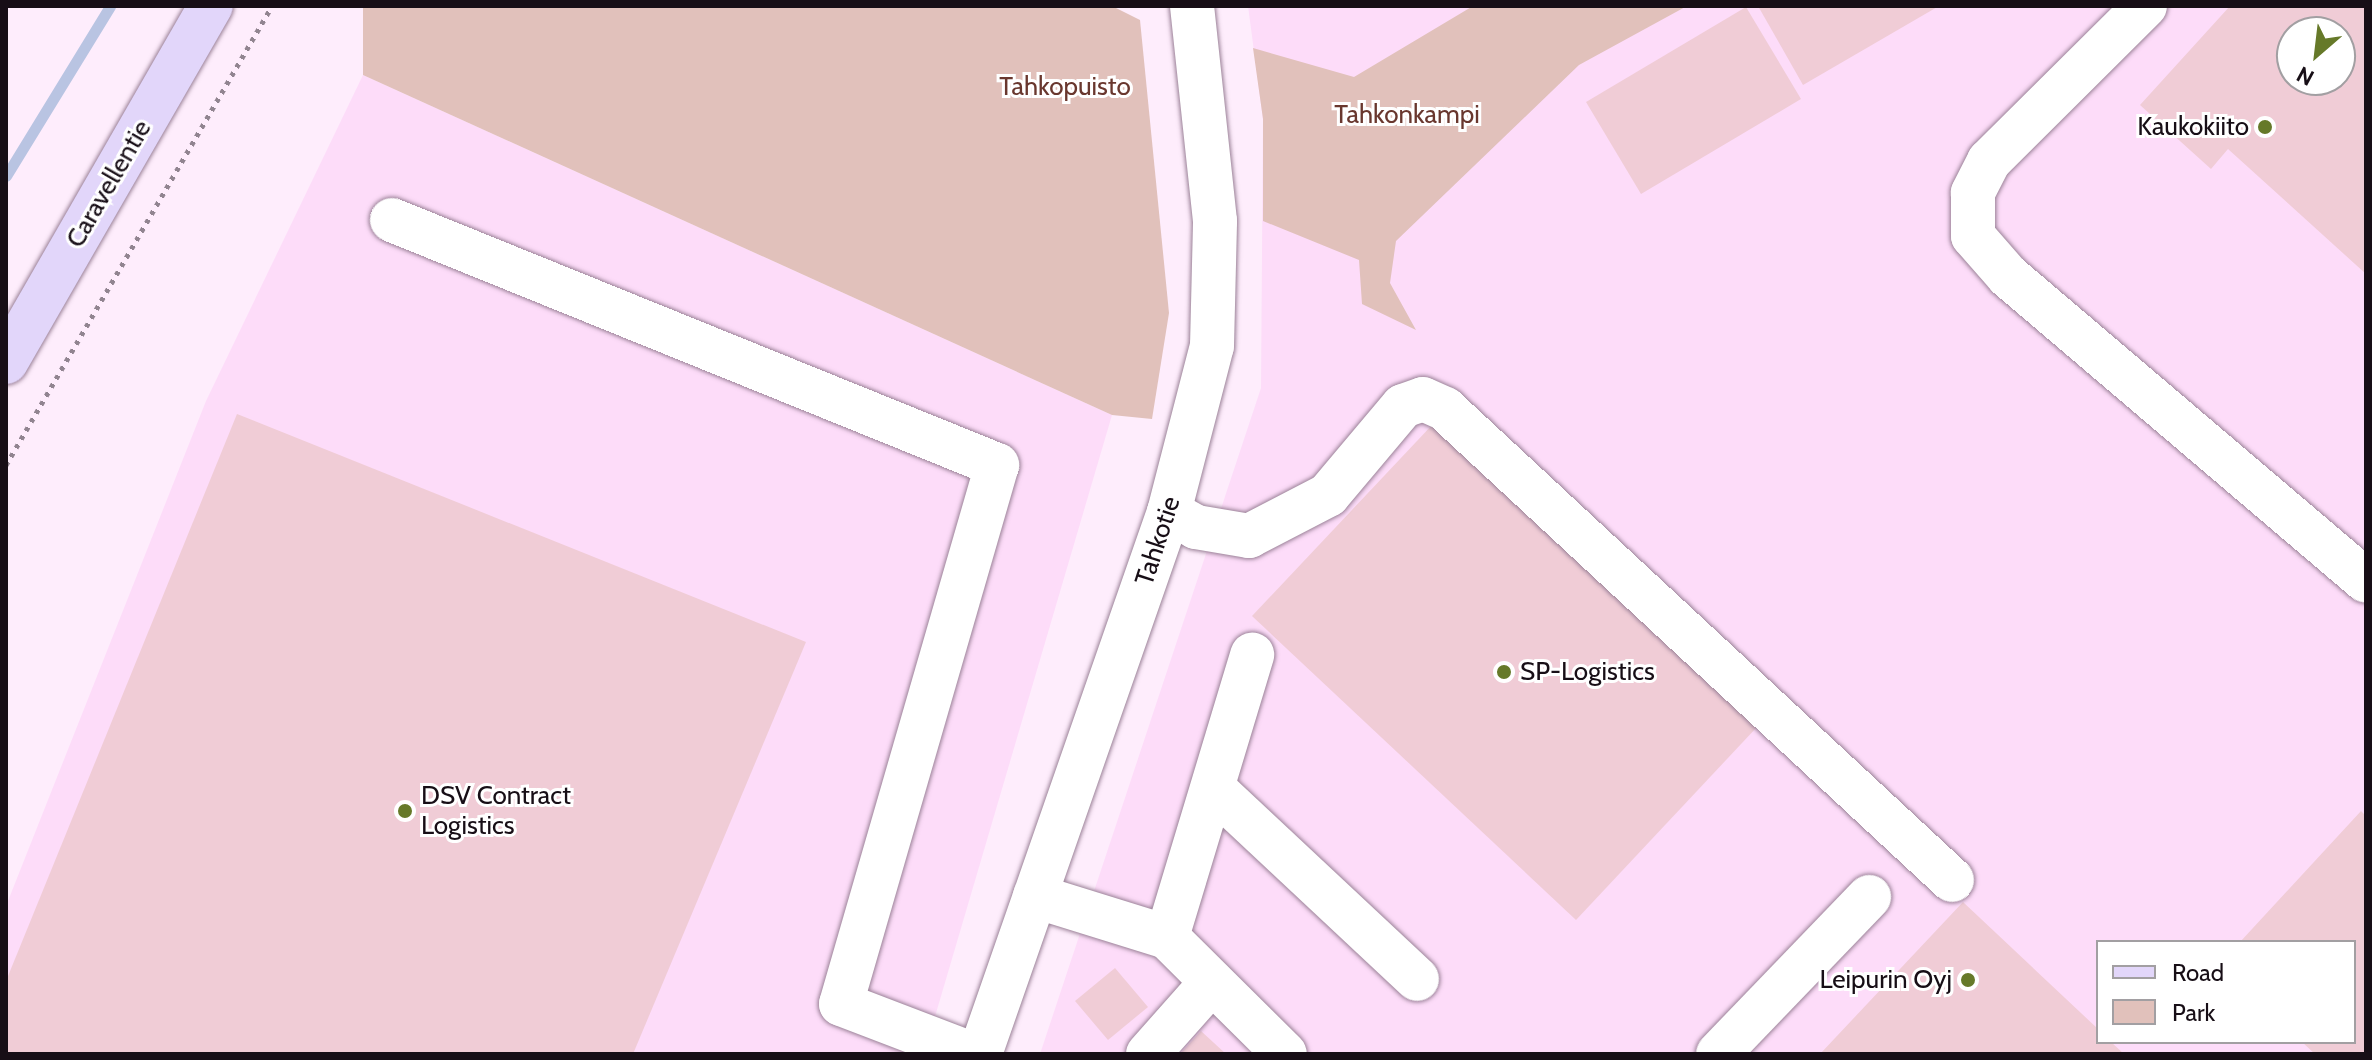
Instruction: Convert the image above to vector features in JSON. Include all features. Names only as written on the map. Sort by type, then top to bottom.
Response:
[{"type":"main road","name":"Caravellentie","points":[[6,362],[211,6]]},
{"type":"street","name":"Tahkotie","points":[[980,1054],[1169,512],[1212,346],[1215,221],[1192,6]]},
{"type":"street","points":[[2145,6],[1989,161],[1973,193],[1973,236],[2008,276],[2366,581]]},
{"type":"street","points":[[392,220],[997,465],[841,1004],[972,1054]]},
{"type":"street","points":[[1169,512],[1196,527],[1249,536],[1328,495],[1403,406],[1423,399],[1445,409],[1952,880]]},
{"type":"street","points":[[1167,937],[1252,655]]},
{"type":"street","points":[[1214,789],[1417,979]]},
{"type":"street","points":[[1035,896],[1167,937],[1285,1054]]},
{"type":"street","points":[[1718,1054],[1869,897]]},
{"type":"street","points":[[1148,1054],[1212,982]]},
{"type":"path","points":[[6,465],[272,6]]},
{"type":"shaded area","points":[[1248,6],[2366,6],[2366,1054],[1040,1054],[1261,388],[1263,119]]},
{"type":"shaded area","points":[[363,75],[1112,415],[924,1054],[6,1054],[6,906],[206,401]]},
{"type":"green space","name":"Tahkopuisto","points":[[363,6],[1112,6],[1140,20],[1169,313],[1152,419],[1112,415],[363,75]]},
{"type":"green space","name":"Tahkonkampi","points":[[1473,6],[1687,6],[1579,65],[1396,241],[1390,283],[1416,330],[1362,304],[1359,260],[1263,221],[1263,119],[1253,48],[1354,77]]},
{"type":"building","points":[[1758,6],[1939,6],[1803,85]]},
{"type":"building","name":"Kaukokiito","points":[[2230,6],[2366,6],[2366,274],[2228,149],[2211,169],[2140,105]]},
{"type":"building","points":[[1746,7],[1801,99],[1641,194],[1586,102]]},
{"type":"building","name":"DSV Contract Logistics","points":[[237,414],[806,642],[633,1054],[6,1054],[6,981]]},
{"type":"building","name":"SP-Logistics","points":[[1433,424],[1757,727],[1576,920],[1252,616]]},
{"type":"building","points":[[2361,811],[2366,816],[2366,1054],[2315,1054],[2304,1044],[2356,1044],[2356,940],[2242,940]]},
{"type":"building","name":"Leipurin Oyj","points":[[1963,902],[2096,1027],[2096,1044],[2113,1044],[2124,1054],[1820,1054]]},
{"type":"building","points":[[1115,968],[1148,1007],[1108,1040],[1075,1001]]},
{"type":"building","points":[[1201,1031],[1226,1054],[1180,1054]]},
{"type":"waterway","points":[[6,176],[110,6]]},
{"type":"place","name":"Kaukokiito","points":[[2265,127]]},
{"type":"place","name":"SP-Logistics","points":[[1504,672]]},
{"type":"place","name":"DSV Contract Logistics","points":[[405,811]]},
{"type":"place","name":"Leipurin Oyj","points":[[1968,980]]}]
